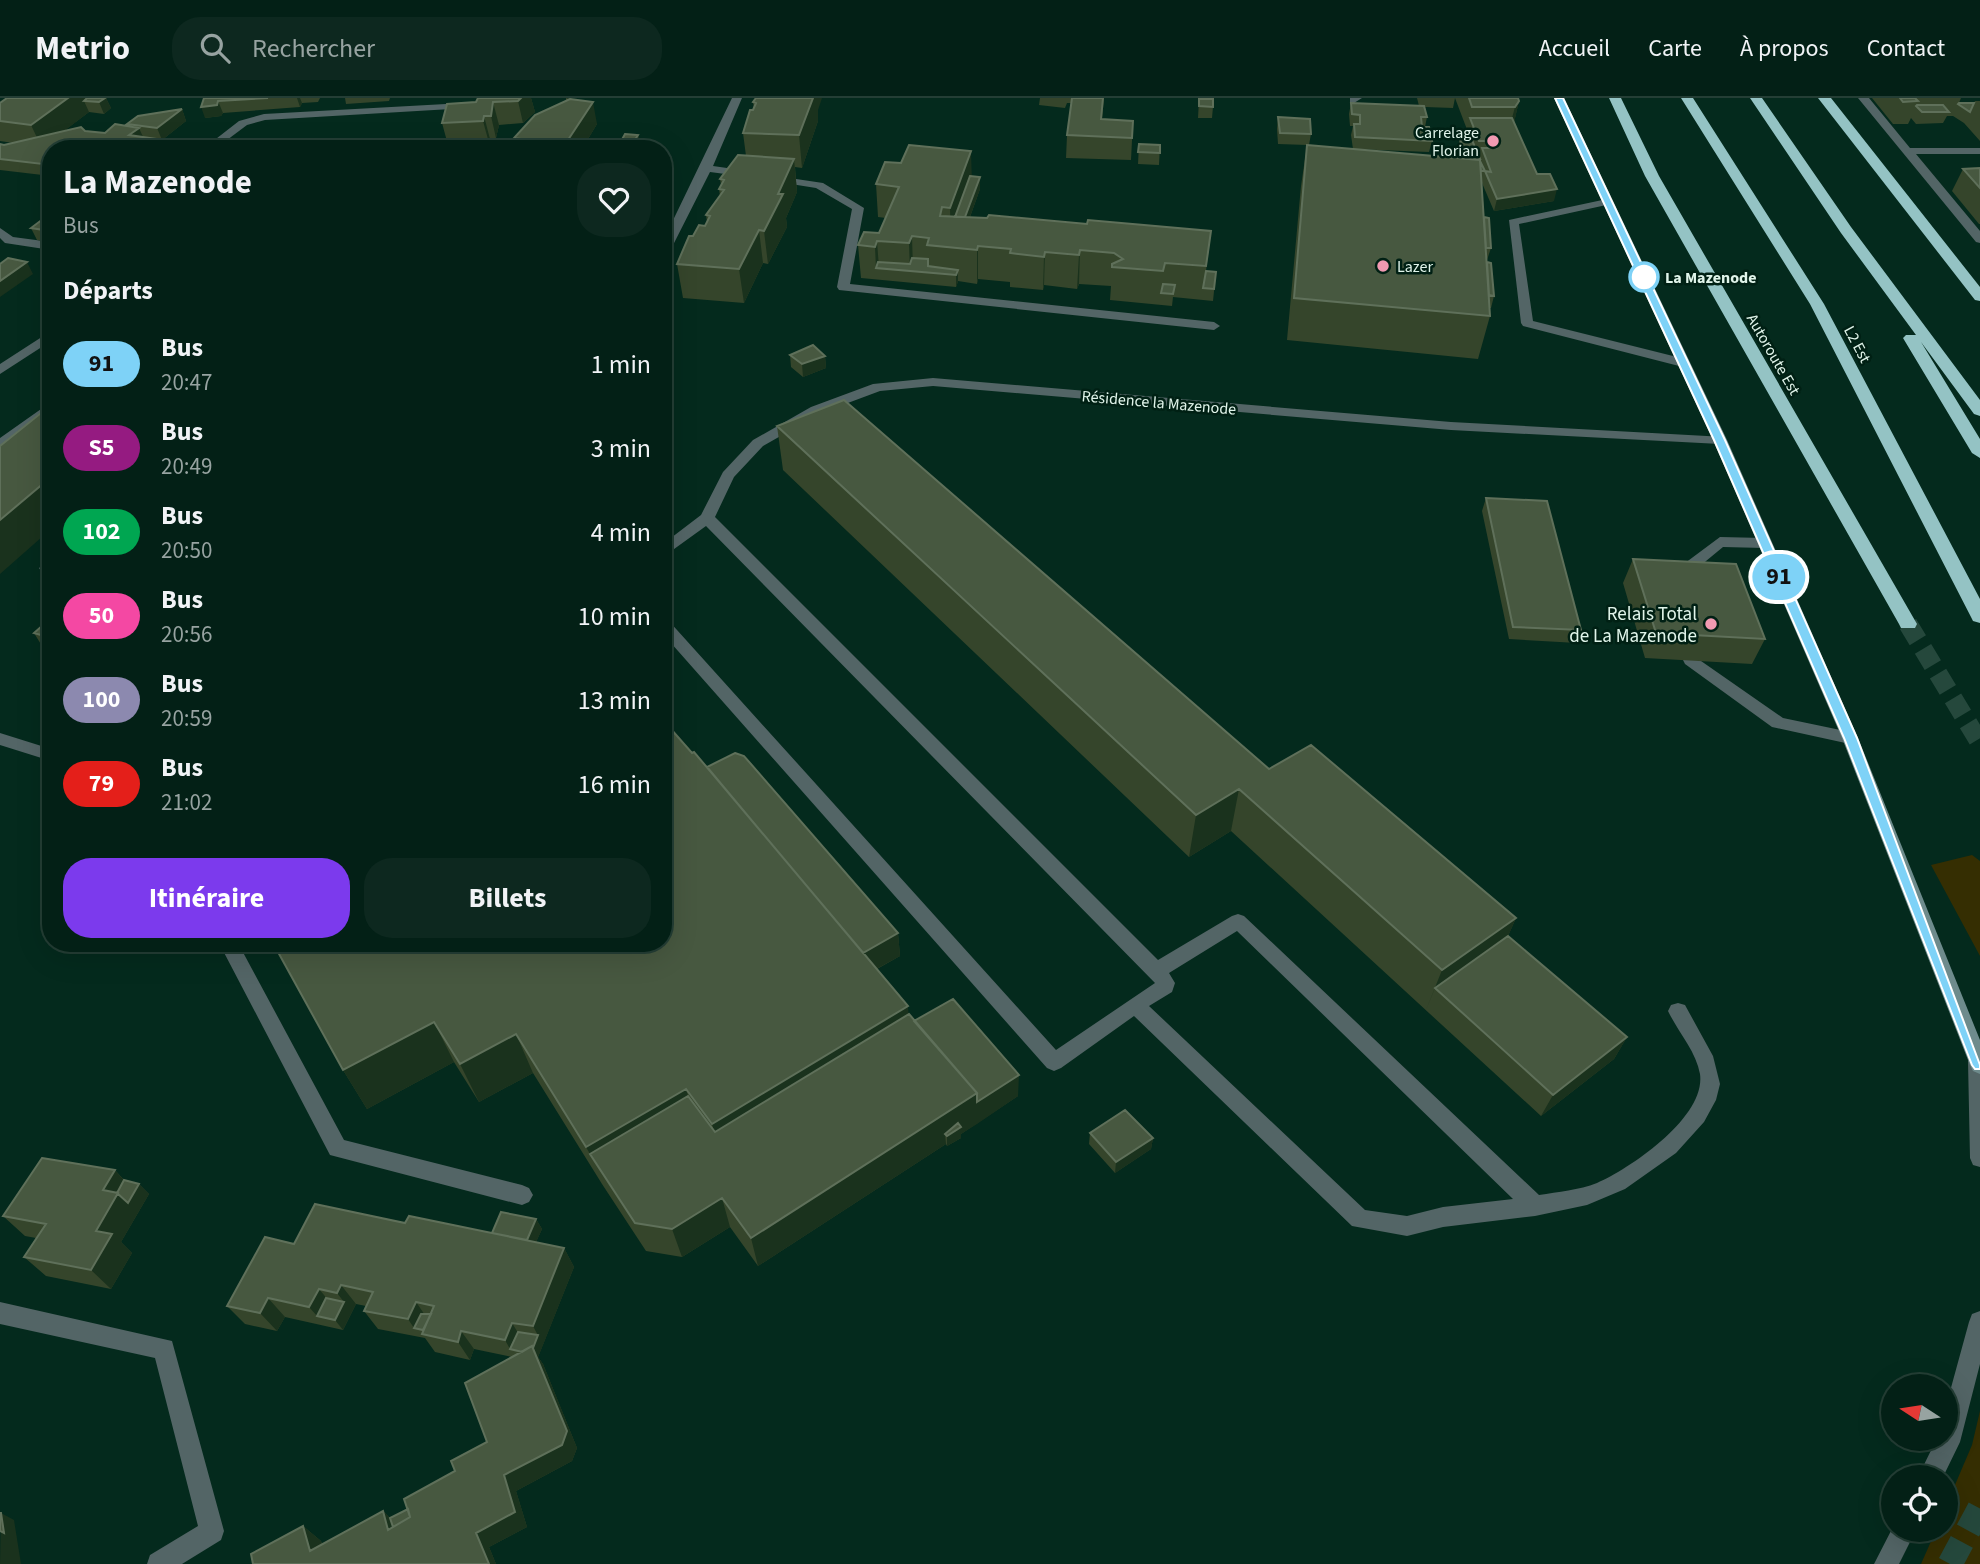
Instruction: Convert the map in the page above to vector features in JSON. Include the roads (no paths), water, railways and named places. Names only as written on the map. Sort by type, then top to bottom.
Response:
[{"type":"highway","name":"Autoroute Est","points":[[1615,98],[1652,176],[1908,624]]},
{"type":"highway","name":"L2 Est","points":[[1688,98],[1817,304],[1980,617]]},
{"type":"highway","points":[[1756,98],[1846,230],[1980,411]]},
{"type":"highway","points":[[1825,98],[1980,297]]},
{"type":"highway","points":[[1846,230],[1980,453]]},
{"type":"main road","points":[[1559,98],[1720,440],[1850,738],[1979,1063]]},
{"type":"street","points":[[672,235],[737,98]]},
{"type":"street","points":[[1863,98],[1980,239]]},
{"type":"street","points":[[220,140],[243,123],[264,117],[464,106]]},
{"type":"street","points":[[1908,151],[1980,151]]},
{"type":"street","points":[[706,168],[819,185],[858,208],[843,287],[1214,326]]},
{"type":"street","points":[[1607,202],[1513,222],[1527,323],[1684,363]]},
{"type":"street","points":[[0,232],[9,240],[42,245]]},
{"type":"street","points":[[0,370],[42,341]]},
{"type":"street","name":"Résidence la Mazenode","points":[[672,545],[707,518],[727,475],[758,443],[817,410],[878,387],[933,383],[1451,426],[1720,440]]},
{"type":"street","points":[[0,445],[42,413]]},
{"type":"street","points":[[672,634],[1054,1062],[1135,1004],[1166,986],[1166,982],[1156,971],[707,518]]},
{"type":"street","points":[[1667,585],[1720,542],[1764,543]]},
{"type":"street","points":[[1691,660],[1778,723],[1850,738]]},
{"type":"street","points":[[0,739],[42,752]]},
{"type":"street","points":[[1156,971],[1238,921],[1535,1206]]},
{"type":"street","points":[[233,952],[337,1148],[522,1195]]},
{"type":"street","points":[[1135,1004],[1360,1219],[1407,1226],[1443,1217],[1535,1206],[1602,1191],[1653,1161],[1693,1121],[1710,1085],[1708,1066],[1678,1011]]},
{"type":"street","points":[[1979,1063],[1980,1158]]},
{"type":"street","points":[[0,1313],[164,1349],[212,1531],[159,1564]]},
{"type":"street","points":[[1936,1465],[1948,1442],[1980,1322]]},
{"type":"street","points":[[1886,1564],[1898,1542]]},
{"type":"tunnel","points":[[1908,624],[1980,743]]},
{"type":"tunnel","points":[[1950,1564],[1980,1508]]},
{"type":"place","name":"Carrelage Florian","points":[[1493,141]]},
{"type":"place","name":"Lazer","points":[[1383,266]]},
{"type":"place","name":"La Mazenode","points":[[1644,277]]},
{"type":"place","name":"Relais Total de La Mazenode","points":[[1711,624]]}]
